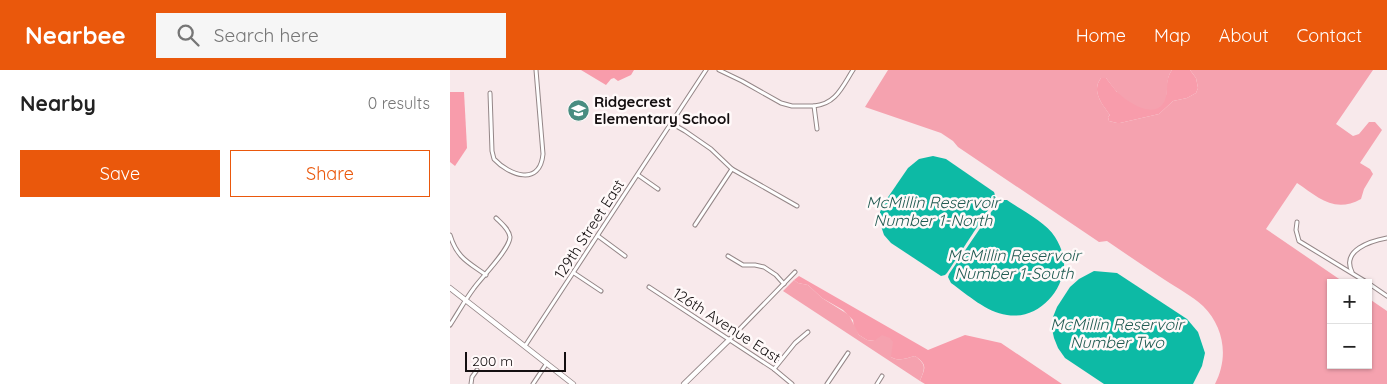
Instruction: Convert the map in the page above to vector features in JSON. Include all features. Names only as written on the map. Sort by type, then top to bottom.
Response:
[{"type":"main road","points":[[450,288],[573,384]]},
{"type":"main road","points":[[684,384],[728,340]]},
{"type":"street","points":[[490,93],[492,151],[494,159],[512,172],[527,176],[533,173],[540,165],[543,154],[536,70]]},
{"type":"street","name":"129th Street East","points":[[525,346],[706,70]]},
{"type":"street","points":[[719,70],[781,103],[796,106],[827,104],[834,98],[853,70]]},
{"type":"street","points":[[814,106],[817,129]]},
{"type":"street","points":[[671,123],[685,130],[711,149],[732,169],[797,206]]},
{"type":"street","points":[[695,225],[732,169]]},
{"type":"street","points":[[638,175],[658,189]]},
{"type":"street","points":[[450,325],[474,288],[486,275],[508,243],[510,238],[507,230],[496,218]]},
{"type":"street","points":[[1297,222],[1296,230],[1299,241],[1362,279]]},
{"type":"street","points":[[450,235],[454,247],[460,256],[486,275]]},
{"type":"street","points":[[598,236],[625,256]]},
{"type":"street","points":[[1352,273],[1350,260],[1358,249],[1366,244],[1387,238]]},
{"type":"street","points":[[728,256],[743,265],[764,267],[776,275],[784,284]]},
{"type":"street","points":[[728,340],[795,272]]},
{"type":"street","points":[[574,273],[601,291]]},
{"type":"street","points":[[1372,286],[1387,296]]},
{"type":"street","name":"126th Avenue East","points":[[649,287],[774,369],[792,384]]},
{"type":"street","points":[[774,369],[795,343],[808,332]]},
{"type":"street","points":[[827,384],[848,353]]},
{"type":"street","points":[[533,384],[547,363]]},
{"type":"street","points":[[471,384],[472,377],[477,370]]},
{"type":"street","points":[[877,384],[882,376]]},
{"type":"shaded area","points":[[581,70],[634,70],[631,75],[618,81],[614,78],[611,79],[606,85]]},
{"type":"shaded area","points":[[888,70],[1172,70],[1165,100],[1161,106],[1149,110],[1129,101],[1118,93],[1106,78],[1101,78],[1098,83],[1097,93],[1110,115],[1108,117],[1109,121],[1120,123],[1159,114],[1173,101],[1187,98],[1196,93],[1198,88],[1196,78],[1190,70],[1373,70],[1336,124],[1353,136],[1359,134],[1369,122],[1375,122],[1382,130],[1360,163],[1370,169],[1373,174],[1364,189],[1361,199],[1343,205],[1334,204],[1319,198],[1297,183],[1266,229],[1339,279],[1327,279],[1327,369],[1372,369],[1372,301],[1387,311],[1387,384],[1215,384],[1222,363],[1222,343],[1216,323],[1203,306],[1107,241],[1099,242],[958,147],[941,133],[865,107]]},
{"type":"shaded area","points":[[1172,70],[1190,70],[1196,78],[1198,88],[1196,93],[1187,98],[1173,101],[1159,114],[1120,123],[1109,121],[1108,117],[1110,115],[1097,93],[1098,83],[1101,78],[1106,78],[1117,92],[1166,96],[1168,79]]},
{"type":"shaded area","points":[[450,92],[464,92],[467,148],[455,166],[450,162]]},
{"type":"shaded area","points":[[799,276],[928,350],[965,335],[1001,343],[1062,384],[925,384],[920,381],[924,364],[919,359],[915,356],[903,359],[891,357],[891,351],[875,341],[867,340],[859,335],[854,328],[853,320],[843,310],[822,298],[808,285],[794,280]]},
{"type":"shaded area","points":[[794,280],[808,285],[822,298],[849,315],[859,335],[867,340],[874,341],[882,335],[890,338],[893,342],[891,357],[906,359],[915,356],[922,362],[924,367],[920,381],[783,291]]},
{"type":"water","name":"McMillin Reservoir Number 1-North","points":[[933,156],[946,159],[994,192],[996,198],[947,273],[941,276],[891,243],[884,235],[880,223],[880,212],[884,203],[908,168],[919,159]]},
{"type":"water","name":"McMillin Reservoir Number 1-South","points":[[1001,200],[1007,200],[1046,226],[1057,240],[1064,258],[1062,276],[1053,295],[1037,309],[1018,315],[1007,315],[985,307],[951,283],[948,277]]},
{"type":"water","name":"McMillin Reservoir Number Two","points":[[1094,271],[1117,273],[1187,319],[1198,332],[1205,353],[1202,366],[1193,384],[1104,384],[1065,358],[1054,338],[1052,329],[1053,317],[1070,287],[1079,279]]},
{"type":"place","name":"Ridgecrest Elementary School","points":[[578,110]]}]
